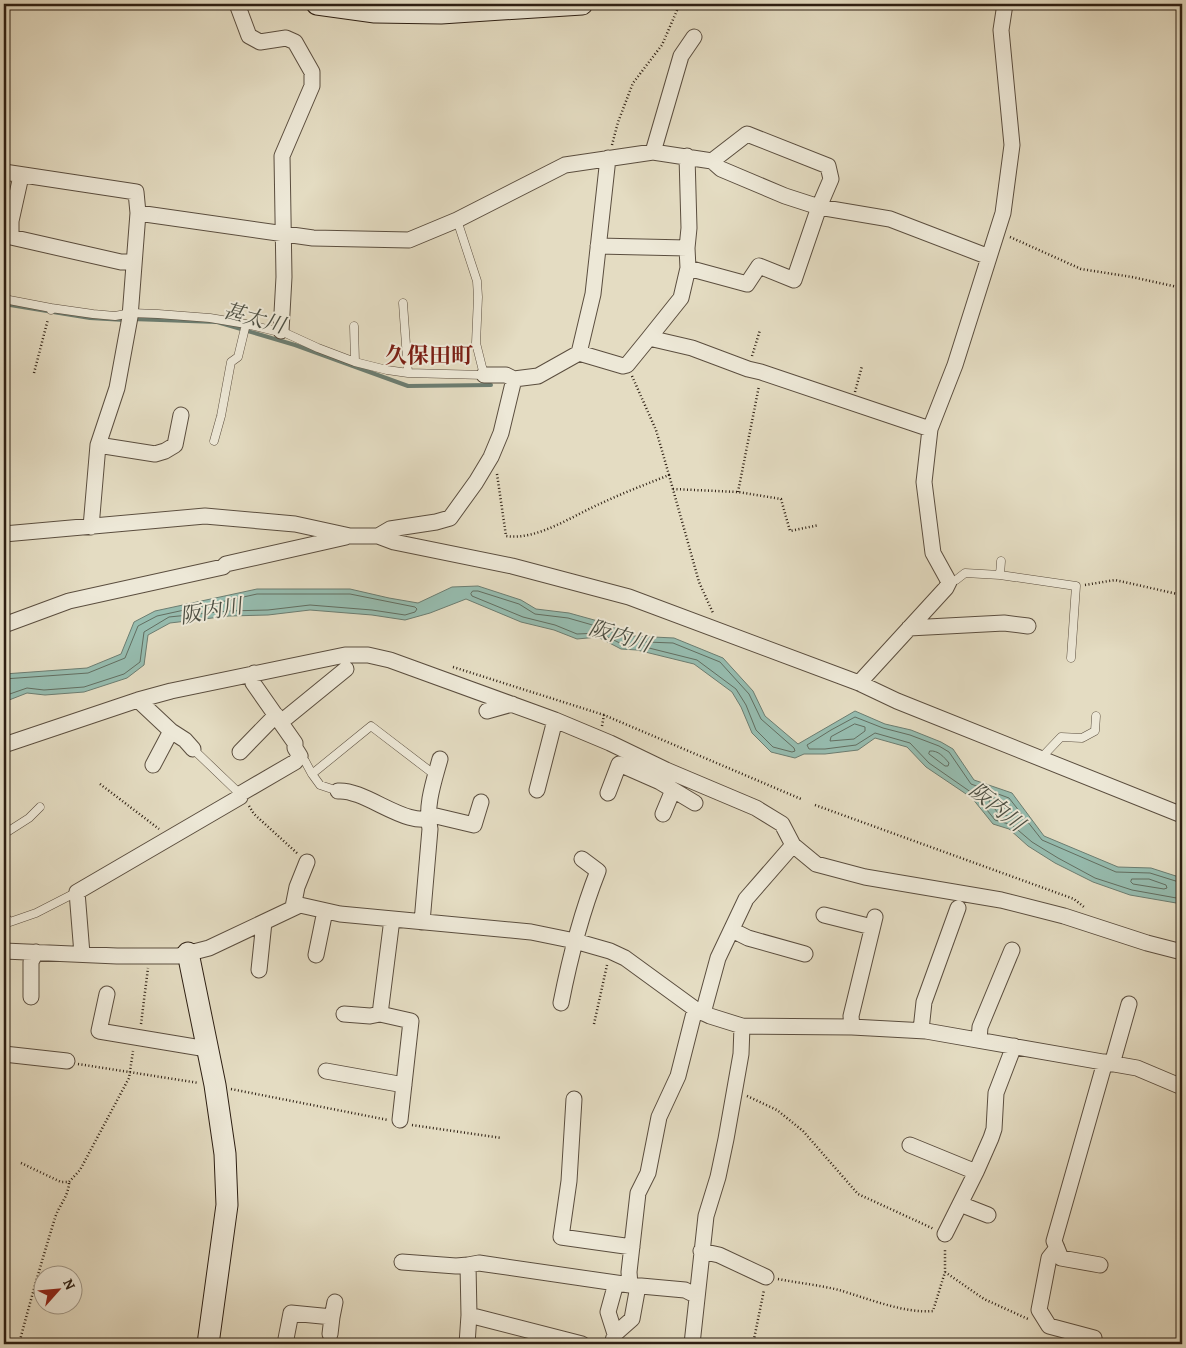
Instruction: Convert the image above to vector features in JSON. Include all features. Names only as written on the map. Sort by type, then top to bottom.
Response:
[{"type":"street","points":[[317,4],[375,12],[441,13],[582,4]]},
{"type":"street","points":[[859,683],[946,588],[949,582],[933,553],[924,482],[930,429],[954,365],[1003,212],[1012,145],[1001,30],[1005,4]]},
{"type":"street","points":[[238,5],[249,36],[260,42],[286,38],[295,42],[312,72],[312,86],[282,156],[284,233],[282,331]]},
{"type":"street","points":[[653,152],[681,56],[694,37]]},
{"type":"street","points":[[688,268],[747,284],[759,266],[794,280],[831,178],[828,166],[747,134],[712,161]]},
{"type":"street","points":[[138,213],[313,238],[409,240],[457,220],[565,165],[653,152],[712,161],[720,169],[785,196],[819,207],[890,219],[989,257]]},
{"type":"street","points":[[578,353],[622,366],[627,365],[681,298],[688,268],[687,156]]},
{"type":"street","points":[[484,375],[506,374],[514,379],[538,376],[578,353],[593,294],[608,158]]},
{"type":"street","points":[[4,172],[136,192],[138,213],[130,318],[117,388],[98,445],[91,527]]},
{"type":"street","points":[[21,176],[11,221],[11,237],[121,262],[134,262]]},
{"type":"street","points":[[598,246],[687,248]]},
{"type":"street","points":[[649,338],[692,348],[930,429]]},
{"type":"street","points":[[378,536],[390,529],[450,518],[476,482],[490,457],[501,433],[514,379]]},
{"type":"street","points":[[98,445],[155,454],[165,451],[176,446],[181,415]]},
{"type":"street","points":[[4,534],[205,516],[295,524],[350,536]]},
{"type":"street","points":[[294,548],[298,536],[295,524]]},
{"type":"street","points":[[4,626],[69,601],[223,567],[226,564],[350,536],[378,536],[394,542],[512,566],[629,597],[859,683],[897,701],[1182,815]]},
{"type":"street","points":[[909,628],[1004,623],[1028,626]]},
{"type":"street","points":[[4,744],[138,700],[254,673],[345,655],[368,655],[390,660],[512,704],[610,743],[663,776],[673,790],[695,803]]},
{"type":"street","points":[[240,752],[279,718],[346,669]]},
{"type":"street","points":[[82,954],[77,892],[240,798],[240,794],[295,762],[300,756],[295,748],[295,743],[279,718],[253,683],[254,673]]},
{"type":"street","points":[[138,700],[193,749]]},
{"type":"street","points":[[487,711],[512,704]]},
{"type":"street","points":[[537,790],[555,720]]},
{"type":"street","points":[[153,766],[171,731]]},
{"type":"street","points":[[422,922],[430,829],[428,820],[434,775],[440,759]]},
{"type":"street","points":[[608,793],[619,764],[663,776],[756,808],[782,824],[793,845],[816,864],[844,872],[1001,900],[1064,916],[1147,943],[1182,952]]},
{"type":"street","points":[[338,791],[348,790],[382,806],[419,820],[428,820],[436,816],[474,825],[481,802]]},
{"type":"street","points":[[663,814],[673,790]]},
{"type":"street","points":[[613,1339],[632,1319],[628,1272],[638,1193],[648,1173],[659,1117],[678,1076],[718,958],[746,899],[793,845]]},
{"type":"street","points":[[561,1003],[584,906],[598,870],[582,859]]},
{"type":"street","points":[[293,907],[297,887],[307,862]]},
{"type":"street","points":[[4,951],[178,956],[209,948],[300,905],[340,914],[531,932],[575,941],[610,951],[625,958],[699,1011],[742,1026],[921,1030],[1137,1068],[1182,1087]]},
{"type":"street","points":[[921,1030],[924,1002],[958,908]]},
{"type":"street","points":[[316,955],[325,911]]},
{"type":"street","points":[[824,915],[873,922],[851,1016],[852,1028]]},
{"type":"street","points":[[380,1014],[392,919]]},
{"type":"street","points":[[258,970],[264,922]]},
{"type":"street","points":[[732,930],[748,938],[804,954]]},
{"type":"street","points":[[979,1040],[980,1026],[1012,950]]},
{"type":"street","points":[[31,997],[31,962],[36,952]]},
{"type":"street","points":[[188,953],[215,1085],[224,1154],[226,1205],[208,1344]]},
{"type":"street","points":[[107,994],[99,1031],[206,1048]]},
{"type":"street","points":[[1100,1265],[1061,1258],[1054,1241],[1108,1063],[1129,1004]]},
{"type":"street","points":[[344,1014],[370,1016],[380,1014],[411,1021],[400,1120]]},
{"type":"street","points":[[692,1344],[706,1216],[718,1177],[741,1054],[742,1026]]},
{"type":"street","points":[[945,1234],[991,1138],[994,1129],[996,1093],[1014,1046]]},
{"type":"street","points":[[4,1054],[67,1061]]},
{"type":"street","points":[[326,1071],[404,1085]]},
{"type":"street","points":[[574,1099],[569,1181],[561,1237],[632,1247]]},
{"type":"street","points":[[910,1145],[976,1172]]},
{"type":"street","points":[[960,1204],[988,1215]]},
{"type":"street","points":[[1057,1248],[1049,1258],[1039,1310],[1049,1326],[1094,1338],[1095,1344]]},
{"type":"street","points":[[701,1251],[719,1255],[766,1277]]},
{"type":"street","points":[[402,1262],[456,1266],[479,1263],[685,1290],[697,1296]]},
{"type":"street","points":[[467,1344],[469,1315],[468,1265]]},
{"type":"street","points":[[613,1339],[608,1312],[628,1284]]},
{"type":"street","points":[[330,1334],[335,1302]]},
{"type":"street","points":[[285,1344],[291,1313],[332,1318]]},
{"type":"street","points":[[469,1315],[582,1344]]},
{"type":"lane","points":[[4,299],[51,311],[124,315],[130,318],[158,314],[210,318],[245,328],[282,331],[318,348],[355,362],[387,370],[451,376],[484,375],[476,343],[477,281],[457,220]]},
{"type":"lane","points":[[403,303],[408,373]]},
{"type":"lane","points":[[354,326],[355,362]]},
{"type":"lane","points":[[214,441],[221,416],[231,362],[238,357],[245,328]]},
{"type":"lane","points":[[1000,575],[1001,561]]},
{"type":"lane","points":[[949,582],[956,580],[965,573],[1000,575],[1076,586],[1071,658]]},
{"type":"lane","points":[[1041,758],[1061,737],[1082,738],[1095,730],[1096,716]]},
{"type":"lane","points":[[312,774],[370,726],[434,775]]},
{"type":"lane","points":[[193,749],[240,794]]},
{"type":"lane","points":[[300,756],[320,785],[338,791]]},
{"type":"lane","points":[[4,834],[29,818],[40,807]]},
{"type":"lane","points":[[4,905],[5,919],[10,922],[36,914],[77,892]]},
{"type":"path","points":[[192,4],[205,7],[238,5]]},
{"type":"path","points":[[608,158],[618,122],[633,83],[662,44],[678,8]]},
{"type":"path","points":[[997,231],[1081,269],[1132,277],[1182,288]]},
{"type":"path","points":[[34,373],[51,311]]},
{"type":"path","points":[[1182,329],[1177,348],[1182,376]]},
{"type":"path","points":[[738,492],[760,330]]},
{"type":"path","points":[[627,365],[656,430],[699,582],[724,632]]},
{"type":"path","points":[[852,403],[862,366]]},
{"type":"path","points":[[490,457],[495,462],[506,536],[516,538],[554,527],[602,502],[669,475]]},
{"type":"path","points":[[672,489],[738,492],[781,499],[790,531],[819,525]]},
{"type":"path","points":[[1076,586],[1115,580],[1182,596]]},
{"type":"path","points":[[448,667],[456,667],[604,715],[800,799]]},
{"type":"path","points":[[604,715],[601,725],[610,743]]},
{"type":"path","points":[[100,784],[166,834],[169,839]]},
{"type":"path","points":[[240,794],[254,814],[307,862]]},
{"type":"path","points":[[816,805],[1074,899],[1087,910]]},
{"type":"path","points":[[594,1024],[610,951]]},
{"type":"path","points":[[19,1344],[58,1209],[68,1191],[68,1182],[80,1170],[129,1078],[133,1050],[139,1037],[150,956]]},
{"type":"path","points":[[734,1091],[777,1110],[803,1130],[858,1194],[945,1234],[945,1272],[933,1311],[924,1312],[888,1305],[837,1290],[766,1277],[753,1344]]},
{"type":"path","points":[[400,1120],[412,1125],[502,1138]]},
{"type":"path","points":[[21,1163],[61,1182],[68,1182]]},
{"type":"path","points":[[945,1272],[984,1299],[1030,1320],[1044,1318]]},
{"type":"water","name":"阪内川","points":[[478,586],[521,600],[536,609],[569,613],[605,623],[633,636],[674,638],[723,658],[753,691],[765,716],[798,744],[855,711],[885,724],[911,730],[941,742],[953,749],[974,780],[1012,793],[1044,836],[1118,867],[1151,868],[1182,878],[1182,904],[1130,895],[1093,882],[1055,863],[1028,846],[1009,829],[993,824],[972,798],[926,767],[907,747],[875,738],[858,750],[825,754],[804,754],[795,758],[771,752],[752,733],[741,707],[732,692],[694,664],[637,650],[621,649],[598,637],[577,639],[554,630],[521,622],[466,599],[430,613],[405,620],[372,615],[310,610],[268,615],[229,616],[170,623],[148,635],[144,665],[127,678],[84,692],[45,695],[27,693],[4,702],[4,674],[87,668],[121,654],[134,622],[155,611],[257,589],[350,589],[418,603],[452,587]]},
{"type":"waterway","name":"甚太川","points":[[4,304],[90,318],[125,320]]},
{"type":"waterway","name":"甚太川","points":[[132,319],[217,322],[295,345],[408,386],[491,385]]},
{"type":"district","name":"久保田町","points":[[429,356]]}]
